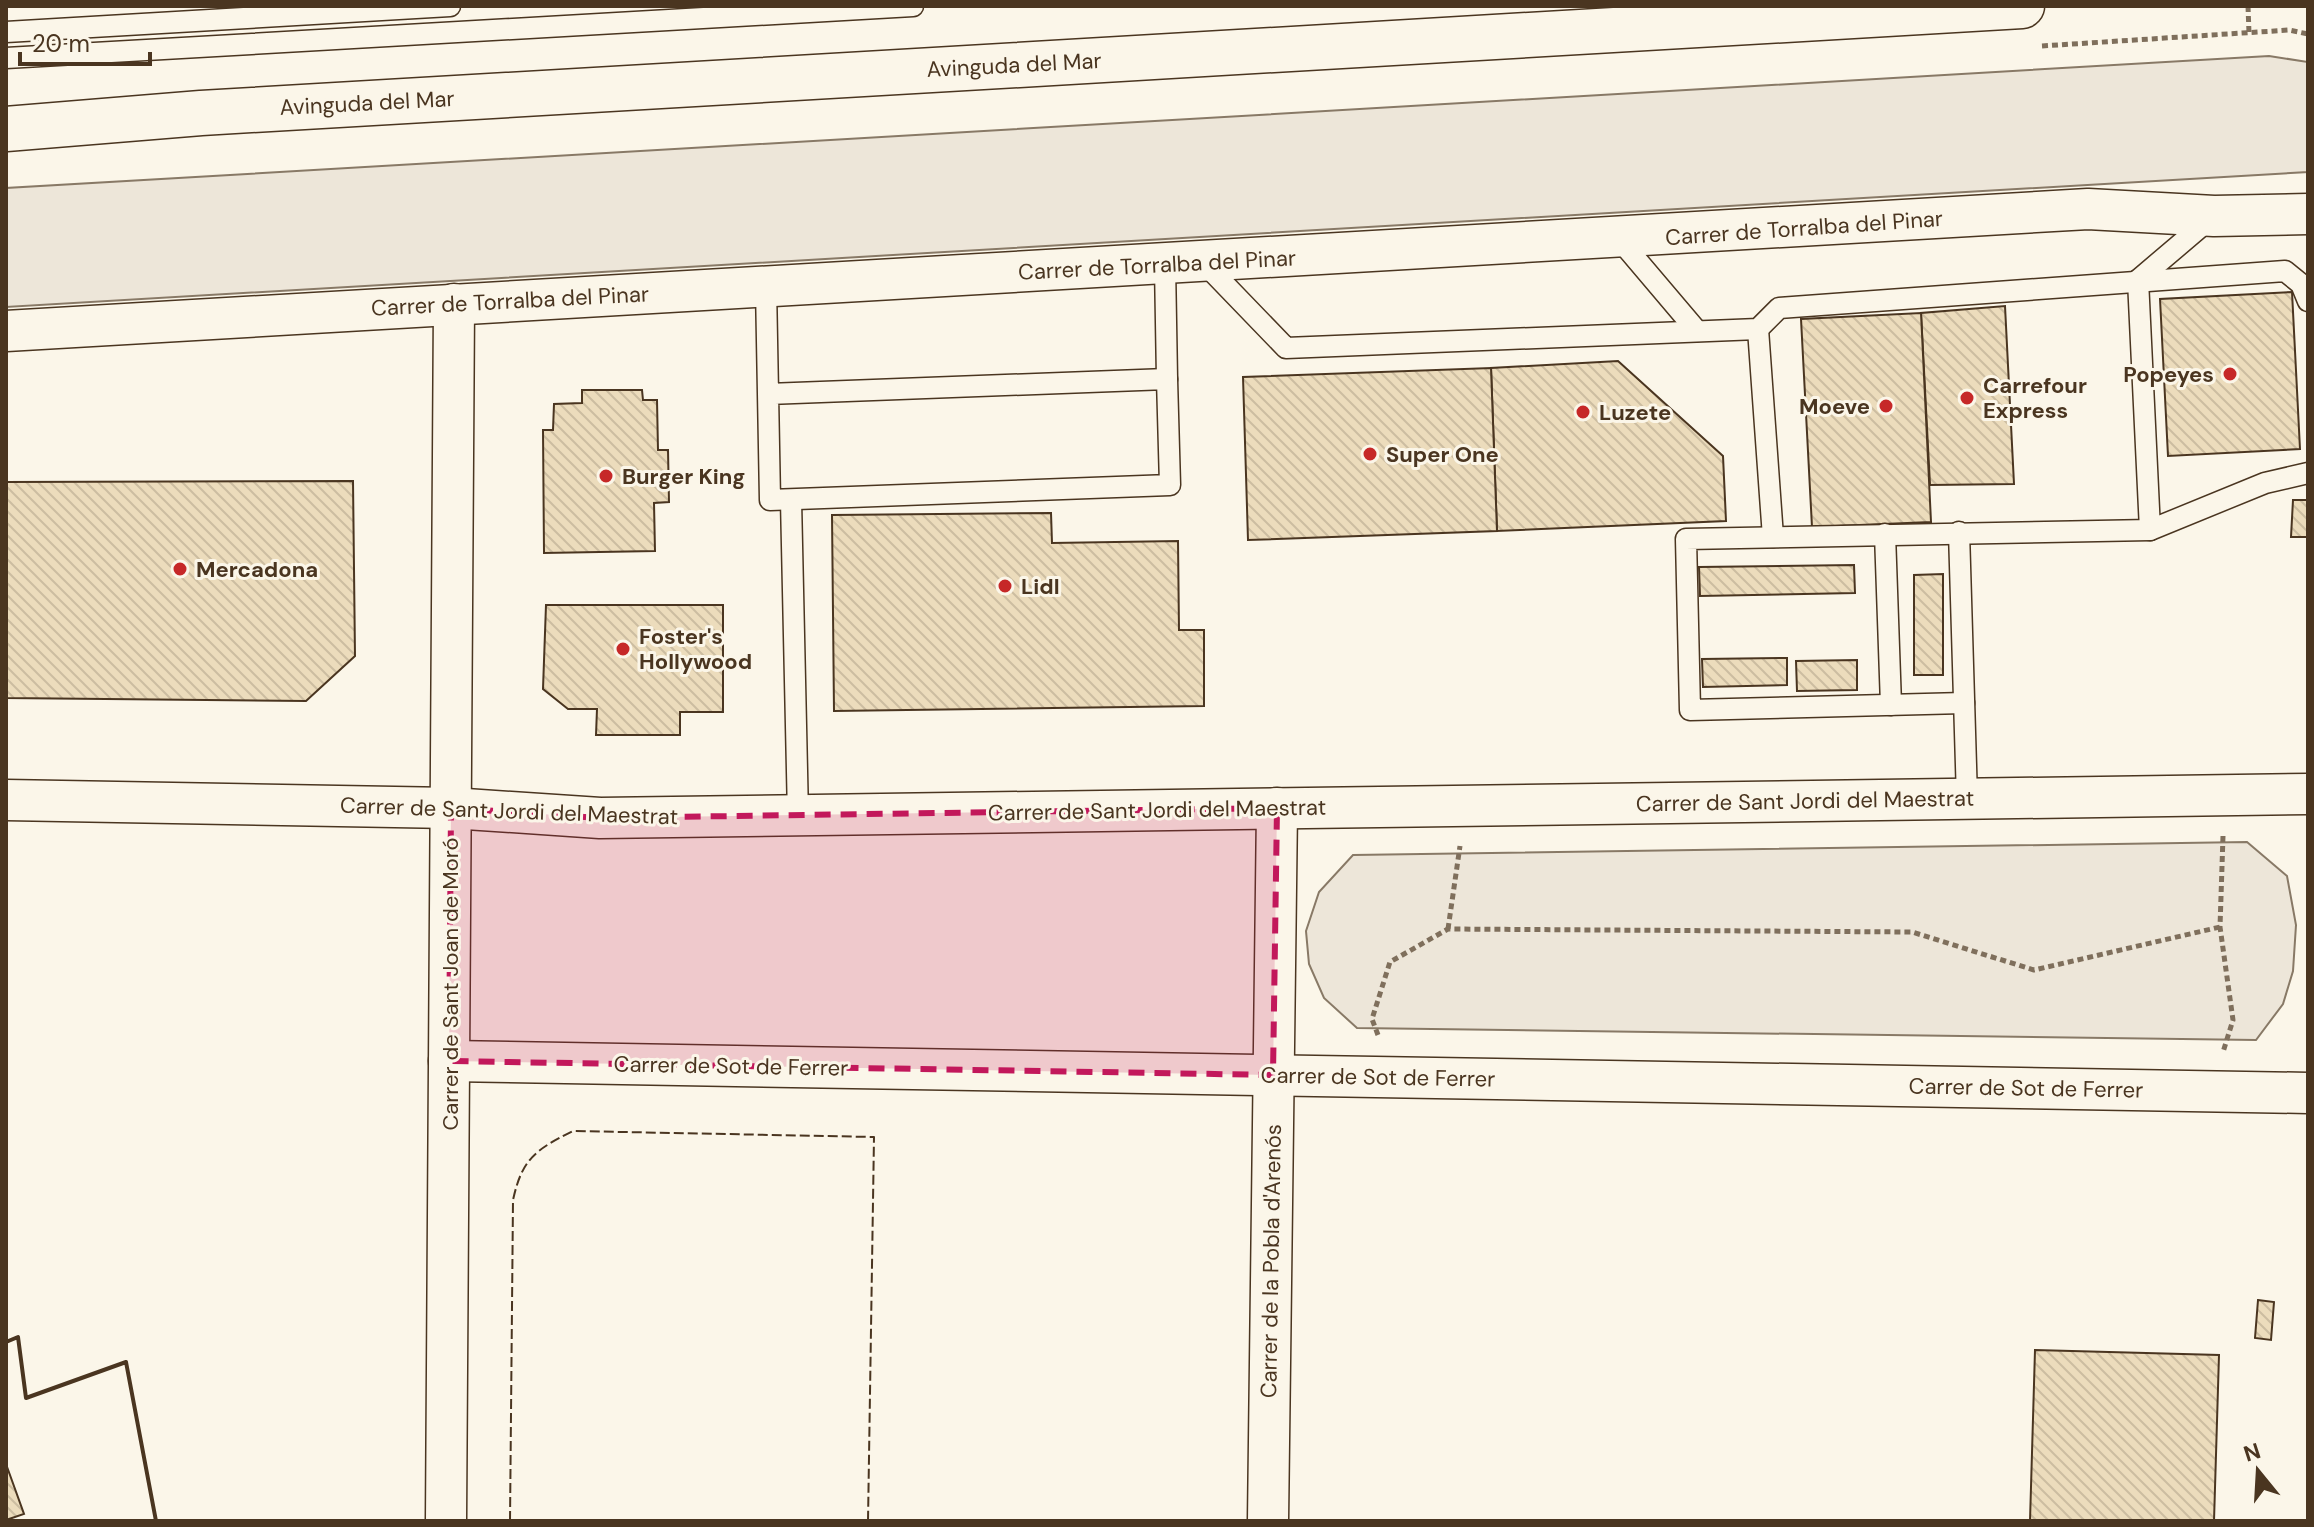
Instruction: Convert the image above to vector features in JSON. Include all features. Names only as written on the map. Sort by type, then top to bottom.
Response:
[{"type":"main road","name":"Avinguda del Mar","points":[[6,129],[233,111],[2022,6]]},
{"type":"street","name":"Carrer de Torralba del Pinar","points":[[6,331],[1619,239],[2088,209],[2214,216],[2308,214]]},
{"type":"street","name":"Carrer de Sant Joan de Moró","points":[[446,1521],[454,304]]},
{"type":"street","name":"Carrer de Sant Jordi del Maestrat","points":[[6,800],[451,808],[600,818],[2308,794]]},
{"type":"street","name":"Carrer de la Pobla d'Arenós","points":[[1268,1521],[1277,808]]},
{"type":"street","name":"Carrer de Sot de Ferrer","points":[[449,1061],[2308,1093]]},
{"type":"lane","points":[[6,32],[450,6]]},
{"type":"lane","points":[[6,58],[913,6]]},
{"type":"lane","points":[[2138,280],[2214,216]]},
{"type":"lane","points":[[1619,239],[1697,331]]},
{"type":"lane","points":[[1184,264],[1286,348],[1758,329],[1779,308],[2285,271],[2301,284],[2308,301]]},
{"type":"lane","points":[[780,500],[1170,485],[1167,379],[1184,264]]},
{"type":"lane","points":[[2138,280],[2150,530]]},
{"type":"lane","points":[[766,287],[768,394],[780,500],[798,816]]},
{"type":"lane","points":[[1758,329],[1773,537]]},
{"type":"lane","points":[[768,394],[1167,379]]},
{"type":"lane","points":[[1964,703],[1690,710],[1686,539],[2150,530],[2265,483],[2308,473]]},
{"type":"lane","points":[[1959,532],[1967,799]]},
{"type":"lane","points":[[1885,534],[1891,705]]},
{"type":"path","points":[[2248,6],[2249,33]]},
{"type":"path","points":[[2212,1091],[2233,1020],[2220,927],[2225,795]]},
{"type":"path","points":[[1448,929],[1466,806]]},
{"type":"path","points":[[1394,1077],[1372,1019],[1390,962],[1448,929],[1912,932],[2034,970],[2220,927]]},
{"type":"highlighted area","points":[[451,808],[600,818],[1277,808],[1273,1075],[449,1061]]},
{"type":"shaded area","points":[[2269,56],[2308,62],[2308,172],[6,307],[6,188]]},
{"type":"shaded area","points":[[2247,842],[2287,876],[2296,925],[2293,971],[2283,1004],[2256,1040],[1357,1028],[1324,998],[1309,964],[1306,931],[1319,892],[1353,855]]},
{"type":"building","name":"Popeyes","points":[[2292,292],[2300,449],[2168,456],[2160,299]]},
{"type":"building","name":"Carrefour Express","points":[[2005,306],[2014,484],[1930,485],[1921,313]]},
{"type":"building","points":[[1921,313],[1931,522],[1812,527],[1801,319]]},
{"type":"building","name":"Luzete","points":[[1618,361],[1723,456],[1726,521],[1497,531],[1491,368]]},
{"type":"building","name":"Super One","points":[[1491,368],[1497,531],[1248,540],[1243,377]]},
{"type":"building","name":"Burger King","points":[[582,390],[642,390],[643,400],[657,400],[658,450],[668,450],[669,502],[654,503],[655,551],[544,553],[543,430],[553,430],[554,404],[582,403]]},
{"type":"building","name":"Mercadona","points":[[353,481],[355,656],[306,701],[6,698],[6,482]]},
{"type":"building","points":[[2293,500],[2308,500],[2308,537],[2291,537]]},
{"type":"building","name":"Lidl","points":[[1051,513],[1052,543],[1178,541],[1179,630],[1204,630],[1204,706],[834,711],[832,515]]},
{"type":"building","points":[[1854,565],[1855,593],[1700,596],[1699,567]]},
{"type":"building","points":[[1943,574],[1943,675],[1914,675],[1914,575]]},
{"type":"building","points":[[546,605],[723,605],[723,712],[680,712],[680,735],[596,735],[597,709],[568,709],[543,689]]},
{"type":"building","points":[[1787,658],[1787,685],[1703,687],[1702,659]]},
{"type":"building","points":[[1857,660],[1857,690],[1797,691],[1796,661]]},
{"type":"building","points":[[2258,1300],[2274,1302],[2271,1340],[2255,1338]]},
{"type":"building","points":[[2035,1350],[2219,1355],[2214,1521],[2030,1521]]},
{"type":"building","points":[[6,1464],[24,1514],[6,1520]]},
{"type":"fence","points":[[510,1521],[513,1200],[521,1175],[532,1157],[573,1131],[874,1137],[868,1521]]},
{"type":"wall","points":[[6,1342],[18,1337],[26,1398],[126,1362],[156,1521]]},
{"type":"place","name":"Popeyes","points":[[2230,374]]},
{"type":"place","name":"Carrefour Express","points":[[1967,398]]},
{"type":"place","name":"Moeve","points":[[1886,406]]},
{"type":"place","name":"Luzete","points":[[1583,412]]},
{"type":"place","name":"Super One","points":[[1370,454]]},
{"type":"place","name":"Burger King","points":[[606,476]]},
{"type":"place","name":"Mercadona","points":[[180,569]]},
{"type":"place","name":"Lidl","points":[[1005,586]]},
{"type":"place","name":"Foster's Hollywood","points":[[623,649]]}]
